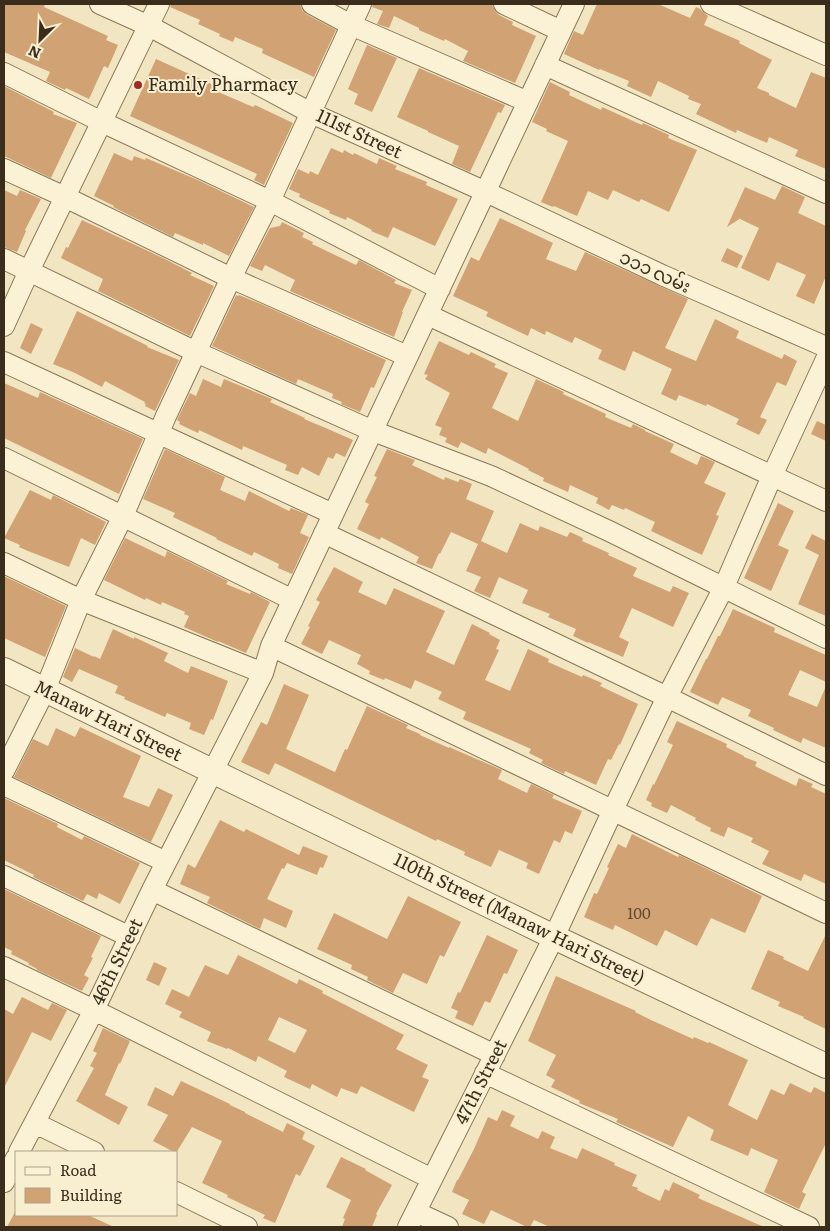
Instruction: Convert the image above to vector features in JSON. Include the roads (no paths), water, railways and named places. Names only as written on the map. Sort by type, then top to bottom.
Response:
[{"type":"street","name":"111st Street","points":[[100,4],[149,26],[311,113],[486,192]]},
{"type":"street","points":[[4,326],[159,4]]},
{"type":"street","points":[[312,4],[351,24],[528,102]]},
{"type":"street","points":[[4,771],[45,690],[81,600],[123,516],[196,352],[270,201],[361,4]]},
{"type":"street","points":[[504,4],[561,31]]},
{"type":"street","name":"46th Street","points":[[20,1151],[94,1010],[152,890],[262,673],[271,646],[574,4]]},
{"type":"street","points":[[711,4],[826,55]]},
{"type":"street","points":[[545,65],[826,193]]},
{"type":"street","points":[[4,73],[102,122],[270,201],[440,289]]},
{"type":"street","points":[[4,169],[231,278],[407,356]]},
{"type":"street","name":"၁၁၁ လမ်း","points":[[486,192],[662,275],[826,347]]},
{"type":"street","points":[[4,259],[196,352],[373,431],[491,476],[610,531],[826,638]]},
{"type":"street","points":[[428,315],[826,501]]},
{"type":"street","name":"47th Street","points":[[412,1220],[554,937],[613,810],[724,587],[772,476],[826,359]]},
{"type":"street","points":[[4,362],[334,514]]},
{"type":"street","points":[[4,458],[293,600]]},
{"type":"street","points":[[324,533],[668,697],[826,775]]},
{"type":"street","points":[[4,563],[81,600],[262,673]]},
{"type":"street","points":[[271,646],[826,913]]},
{"type":"street","name":"Manaw Hari Street","points":[[4,670],[212,771]]},
{"type":"street","name":"110th Street (Manaw Hari Street)","points":[[212,771],[554,937],[826,1066]]},
{"type":"street","points":[[4,785],[166,862]]},
{"type":"street","points":[[4,876],[130,937]]},
{"type":"street","points":[[152,890],[495,1054]]},
{"type":"street","points":[[4,967],[432,1179]]},
{"type":"street","points":[[485,1073],[809,1227]]},
{"type":"street","points":[[34,1123],[92,1151]]},
{"type":"street","points":[[4,1182],[15,1160]]},
{"type":"street","points":[[178,1193],[247,1227]]},
{"type":"street","points":[[412,1220],[448,1227]]},
{"type":"place","name":"Family Pharmacy","points":[[138,85]]}]
